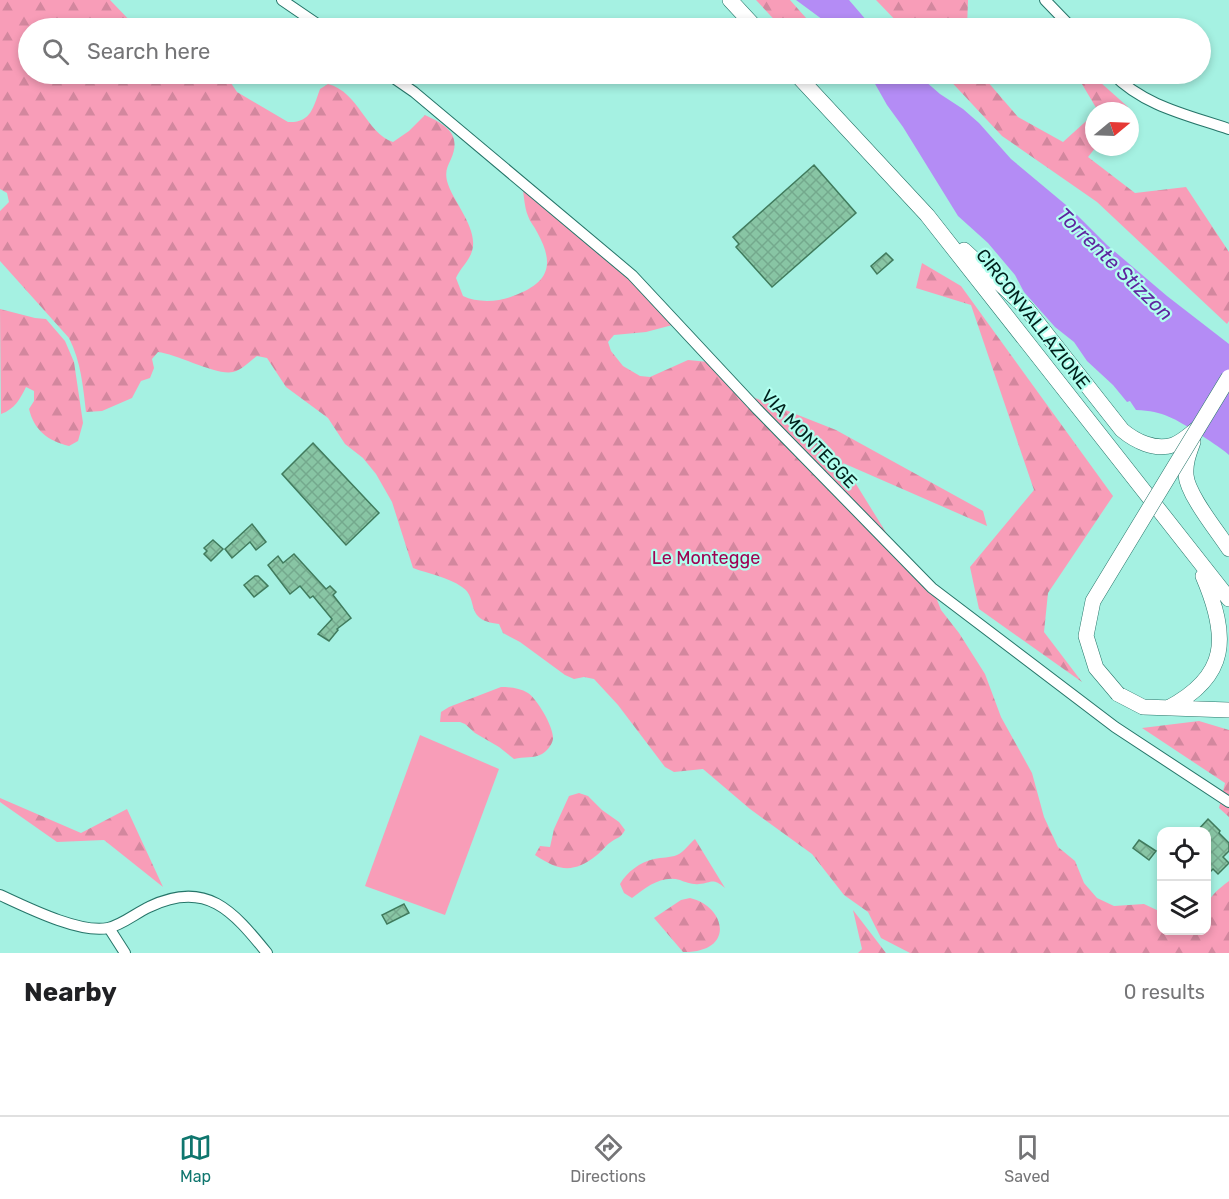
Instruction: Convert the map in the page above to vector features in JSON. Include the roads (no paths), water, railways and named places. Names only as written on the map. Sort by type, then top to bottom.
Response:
[{"type":"highway","points":[[730,0],[747,18]]},
{"type":"highway","name":"CIRCONVALLAZIONE","points":[[805,84],[927,215],[1229,598]]},
{"type":"highway","points":[[927,215],[1026,309],[1122,430],[1140,442],[1160,446],[1175,444],[1198,428]]},
{"type":"highway","points":[[1229,377],[1093,601],[1086,636],[1096,668],[1118,694],[1143,707],[1229,710]]},
{"type":"highway","points":[[1198,428],[1187,462],[1186,478],[1196,499],[1229,549]]},
{"type":"highway","points":[[1168,708],[1190,697],[1213,676],[1224,650],[1222,618],[1191,552]]},
{"type":"street","points":[[282,0],[308,18]]},
{"type":"street","points":[[1045,0],[1062,18]]},
{"type":"street","name":"VIA MONTEGGE","points":[[402,84],[632,275],[757,410],[932,588],[1115,727],[1229,802]]},
{"type":"street","points":[[1123,84],[1158,105],[1229,129]]},
{"type":"street","points":[[0,895],[75,926],[91,928],[109,928],[150,906],[174,897],[197,897],[222,906],[243,924],[267,953]]},
{"type":"street","points":[[109,928],[125,953]]},
{"type":"water","points":[[796,0],[849,0],[864,18],[820,18]]},
{"type":"water","name":"Torrente Stizzon","points":[[875,84],[928,84],[979,123],[1011,159],[1072,210],[1107,245],[1229,344],[1229,455],[1176,420],[1154,412],[1136,410],[1130,401],[1127,402],[1113,385],[1087,361],[1074,342],[1055,327],[1024,292],[1015,275],[988,243],[958,216]]},
{"type":"park label","name":"Le Montegge","points":[[706,558]]}]
